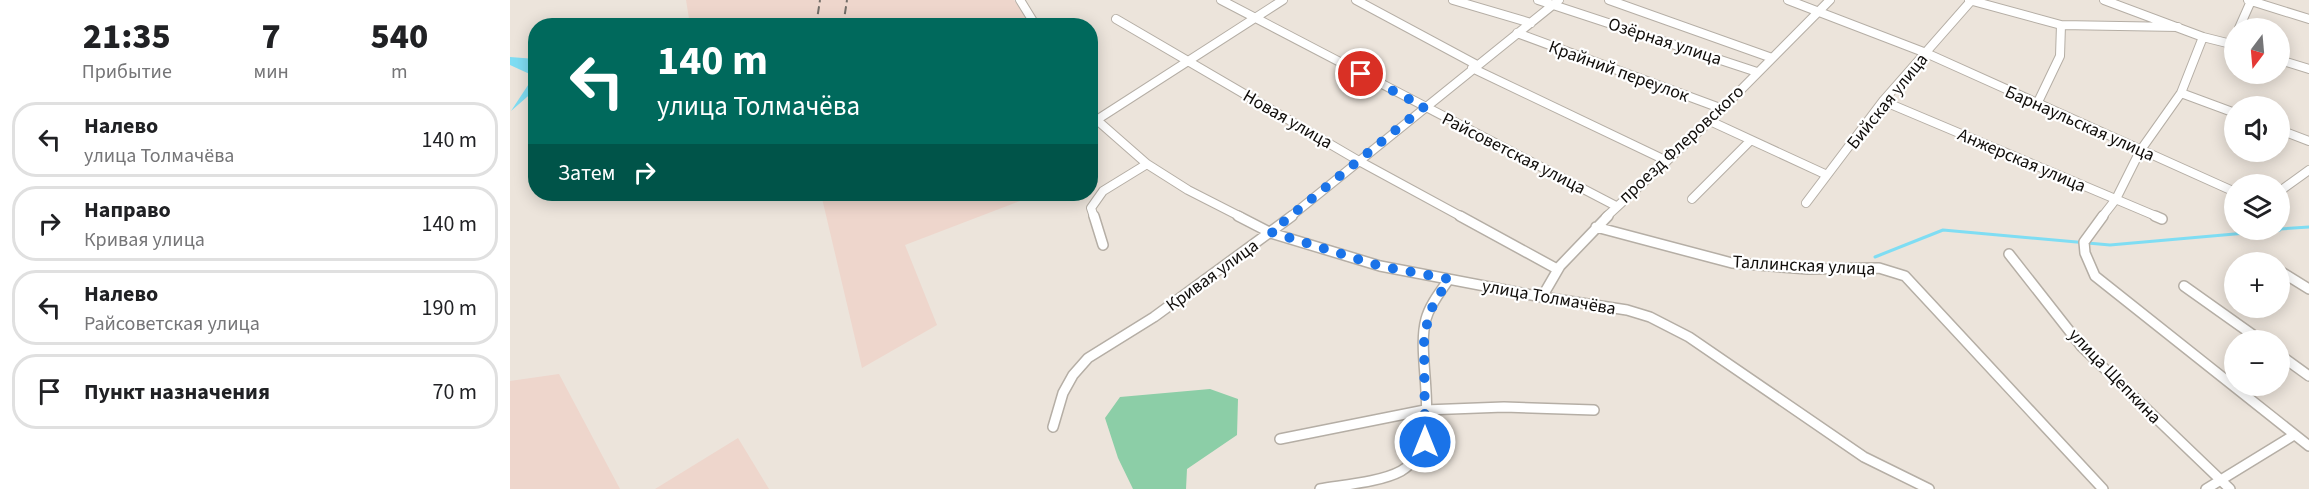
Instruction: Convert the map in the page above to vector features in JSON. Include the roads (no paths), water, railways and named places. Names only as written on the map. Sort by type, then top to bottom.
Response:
[{"type":"street","points":[[1020,0],[1031,18]]},
{"type":"street","name":"Райсоветская улица","points":[[1221,0],[1616,206]]},
{"type":"street","points":[[1098,114],[1188,61],[1283,0]]},
{"type":"street","points":[[1356,0],[1474,66],[1667,161]]},
{"type":"street","name":"Крайний переулок","points":[[1453,0],[1531,23]]},
{"type":"street","name":"Озёрная улица","points":[[1538,0],[1556,3],[1757,72]]},
{"type":"street","points":[[1609,0],[1772,58]]},
{"type":"street","name":"Барнаульская улица","points":[[1788,0],[1926,53],[2224,187]]},
{"type":"street","name":"проезд Флеровского","points":[[1542,297],[1557,269],[1616,206],[1710,121],[1720,108],[1830,0]]},
{"type":"street","points":[[2104,0],[2224,43]]},
{"type":"street","points":[[2243,18],[2250,0],[2309,19]]},
{"type":"street","points":[[1969,1],[2061,24],[2178,27]]},
{"type":"street","name":"Бийская улица","points":[[1806,203],[1883,101],[1969,1]]},
{"type":"street","name":"Кривая улица","points":[[1053,427],[1063,393],[1088,358],[1154,317],[1271,232],[1474,66],[1556,3]]},
{"type":"street","name":"Новая улица","points":[[1116,19],[1359,161],[1557,269]]},
{"type":"street","points":[[2037,104],[2054,72],[2063,45],[2061,24]]},
{"type":"street","name":"Крайний переулок","points":[[1517,33],[1720,108]]},
{"type":"street","points":[[2203,37],[2181,93],[2140,151],[2115,199],[2084,244],[2095,276],[2309,446]]},
{"type":"street","points":[[2290,63],[2309,69]]},
{"type":"street","points":[[2181,93],[2224,109]]},
{"type":"street","name":"Анжерская улица","points":[[1883,101],[2162,219]]},
{"type":"street","name":"улица Толмачёва","points":[[1098,121],[1147,164],[1188,190],[1271,232],[1380,266],[1542,297],[1628,310],[1650,317],[1689,337],[1864,457],[1929,489]]},
{"type":"street","points":[[1710,121],[1827,176]]},
{"type":"street","points":[[2290,134],[2309,141]]},
{"type":"street","points":[[1692,199],[1750,141]]},
{"type":"street","points":[[1098,197],[1103,191],[1147,164]]},
{"type":"street","points":[[2290,184],[2309,170]]},
{"type":"street","points":[[1095,201],[1091,208],[1103,245]]},
{"type":"street","name":"Таллинская улица","points":[[1596,227],[1732,263],[1808,269],[1879,268],[1905,276],[2103,489]]},
{"type":"street","name":"улица Щепкина","points":[[2009,254],[2082,347],[2230,489]]},
{"type":"street","points":[[2290,277],[2309,289]]},
{"type":"street","points":[[1320,489],[1401,471],[1415,458],[1425,442],[1424,334],[1426,319],[1449,279]]},
{"type":"street","points":[[2184,286],[2246,330]]},
{"type":"street","points":[[2290,362],[2309,376]]},
{"type":"street","points":[[1280,439],[1425,410],[1504,407],[1594,410]]},
{"type":"street","points":[[2206,489],[2294,435]]},
{"type":"water","points":[[510,57],[528,58],[528,73],[510,65]]},
{"type":"water","points":[[528,85],[528,96],[511,111]]},
{"type":"waterway","points":[[2290,228],[2309,227]]},
{"type":"waterway","points":[[1875,257],[1943,230],[2110,245],[2224,235]]},
{"type":"railway","points":[[817,18],[820,0]]},
{"type":"railway","points":[[844,18],[847,0]]}]
